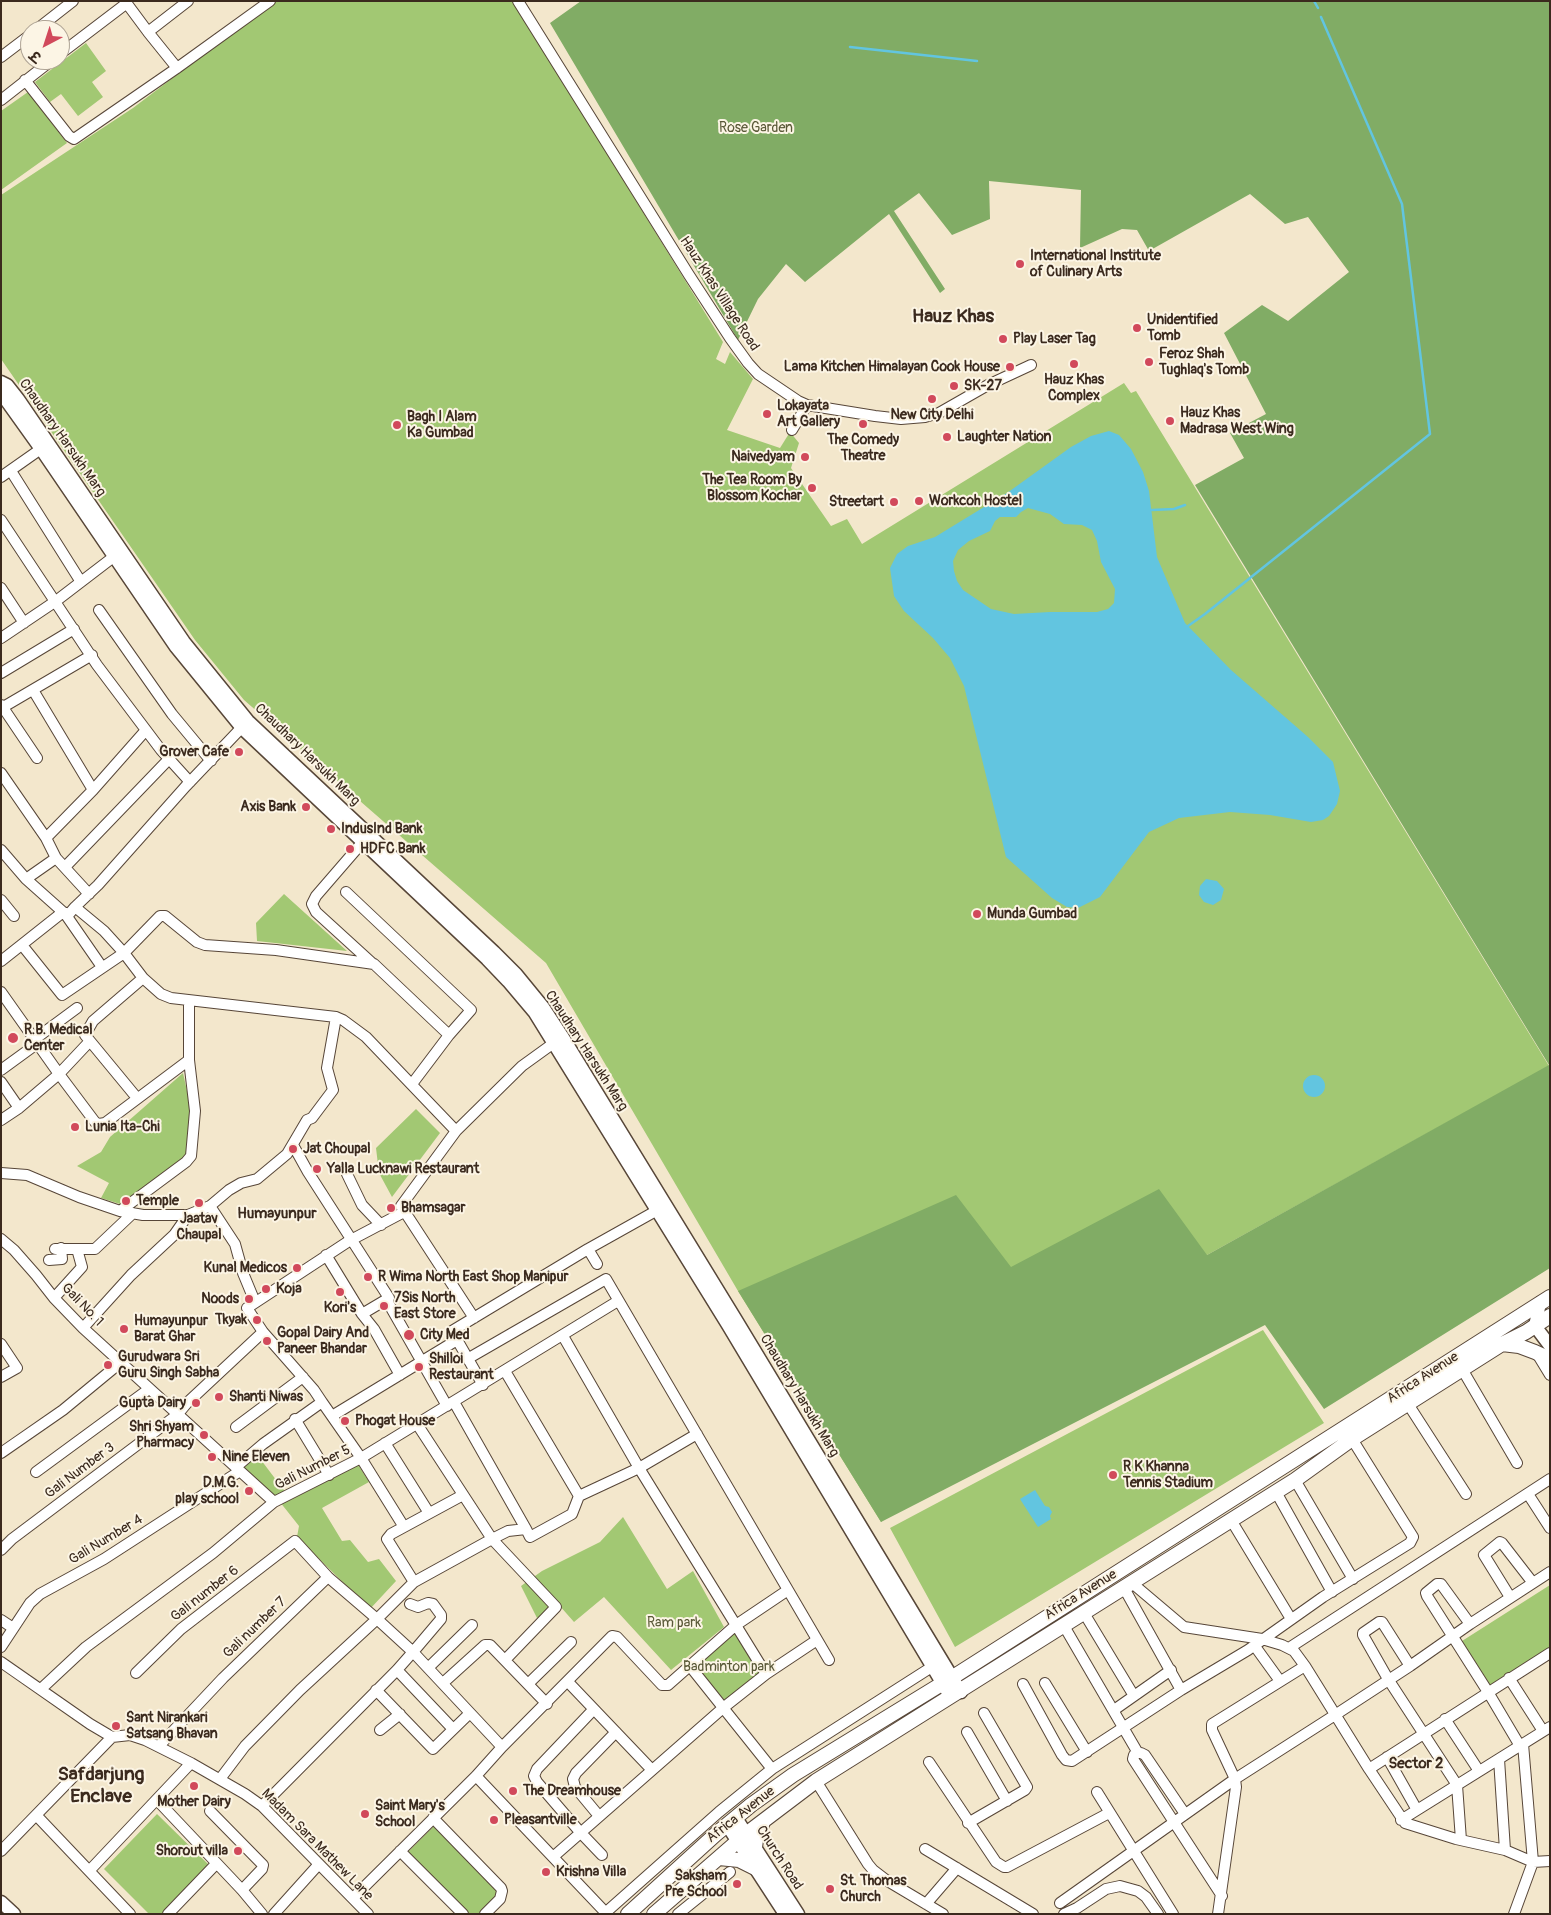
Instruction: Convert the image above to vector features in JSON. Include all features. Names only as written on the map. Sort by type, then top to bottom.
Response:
[{"type":"main road","name":"Africa Avenue","points":[[628,1914],[731,1821],[793,1776],[948,1680],[1545,1300]]},
{"type":"main road","name":"Africa Avenue","points":[[654,1914],[742,1837],[816,1781],[1295,1480],[1352,1440],[1462,1369],[1549,1318]]},
{"type":"main road","points":[[1502,1344],[1519,1346],[1550,1359]]},
{"type":"main road","points":[[913,1720],[922,1721],[930,1718],[957,1702],[1008,1668],[1015,1657]]},
{"type":"main road","points":[[755,1847],[759,1829],[765,1819]]},
{"type":"main road","points":[[719,1858],[738,1860],[757,1869]]},
{"type":"street","points":[[49,20],[73,1]]},
{"type":"street","points":[[148,32],[188,1]]},
{"type":"street","points":[[25,80],[69,136],[74,139],[270,1]]},
{"type":"street","name":"Hauz Khas Village Road","points":[[518,1],[689,275],[735,345],[758,374],[807,405],[901,419],[932,416],[988,385],[1031,365]]},
{"type":"street","points":[[70,46],[126,2],[177,68]]},
{"type":"street","points":[[1,57],[20,43]]},
{"type":"street","points":[[1,100],[38,70]]},
{"type":"street","name":"Chaudhary Harsukh Marg","points":[[1,382],[7,385],[18,399],[45,446],[119,553],[176,648],[245,724],[366,838],[501,974],[558,1039],[662,1208],[728,1325],[839,1509],[956,1694]]},
{"type":"street","name":"Chaudhary Harsukh Marg","points":[[1,393],[45,446]]},
{"type":"street","points":[[792,430],[807,405]]},
{"type":"street","points":[[1,477],[45,446]]},
{"type":"street","points":[[10,471],[82,582]]},
{"type":"street","points":[[1,520],[74,629],[146,730],[190,782]]},
{"type":"street","points":[[1,638],[56,601],[119,553]]},
{"type":"street","points":[[1,588],[24,623]]},
{"type":"street","points":[[99,610],[172,714],[211,761]]},
{"type":"street","points":[[1,673],[74,629]]},
{"type":"street","points":[[37,758],[2,706],[92,655]]},
{"type":"street","points":[[33,690],[93,790]]},
{"type":"street","points":[[1,961],[65,914],[69,914],[245,724]]},
{"type":"street","points":[[46,838],[93,790],[146,730]]},
{"type":"street","points":[[65,867],[169,759]]},
{"type":"street","points":[[1,773],[46,838],[56,858],[89,894]]},
{"type":"street","points":[[366,838],[312,904],[316,912],[449,1035]]},
{"type":"street","points":[[2,852],[26,879],[65,914],[102,967]]},
{"type":"street","points":[[26,879],[56,858]]},
{"type":"street","points":[[346,892],[471,1010],[449,1035],[412,1084]]},
{"type":"street","points":[[1,900],[14,916]]},
{"type":"street","points":[[75,907],[104,931],[124,953],[142,978],[161,994],[189,1002],[336,1017],[348,1023],[366,1037],[456,1131]]},
{"type":"street","points":[[22,945],[62,995],[124,953],[163,916],[167,917],[197,942],[205,945],[276,950],[374,964]]},
{"type":"street","points":[[136,1098],[85,1035],[94,1021],[142,978]]},
{"type":"street","points":[[1,992],[95,1122],[99,1124],[105,1122],[189,1060]]},
{"type":"street","points":[[120,1211],[186,1162],[191,1156],[195,1111],[189,1060],[189,1002]]},
{"type":"street","points":[[1,1070],[77,1008]]},
{"type":"street","points":[[1,1173],[26,1175],[79,1198],[120,1211],[188,1215],[210,1206],[228,1190],[241,1183],[257,1179],[287,1154],[307,1120],[312,1118],[333,1090],[327,1068],[336,1017]]},
{"type":"street","points":[[474,1318],[404,1212],[401,1206],[402,1202],[456,1131],[522,1066],[558,1039]]},
{"type":"street","points":[[1,1120],[19,1108],[60,1074],[90,1041]]},
{"type":"street","points":[[1,1082],[19,1108]]},
{"type":"street","points":[[293,1145],[388,1298],[386,1299],[422,1362],[450,1404],[530,1538],[572,1514],[579,1496],[639,1468],[697,1434]]},
{"type":"street","points":[[347,1174],[362,1205],[381,1226]]},
{"type":"street","points":[[210,1206],[235,1244],[243,1273],[255,1302]]},
{"type":"street","points":[[483,1384],[452,1331],[588,1249],[662,1208]]},
{"type":"street","points":[[404,1212],[326,1255],[246,1308],[263,1332],[303,1377],[322,1402],[361,1458],[404,1526]]},
{"type":"street","points":[[49,1260],[62,1259],[58,1249],[95,1249],[133,1213]]},
{"type":"street","points":[[83,1328],[131,1275],[174,1235],[188,1215]]},
{"type":"street","name":"Gali No. 1","points":[[1,1239],[83,1328],[274,1502]]},
{"type":"street","points":[[54,1298],[82,1268],[77,1249]]},
{"type":"street","points":[[588,1249],[597,1264]]},
{"type":"street","points":[[326,1255],[362,1314],[374,1329],[400,1375]]},
{"type":"street","points":[[469,1358],[606,1279],[829,1660]]},
{"type":"street","points":[[362,1314],[386,1299]]},
{"type":"street","points":[[1545,1300],[1549,1318]]},
{"type":"street","points":[[1545,1300],[1535,1326],[1550,1346]]},
{"type":"street","name":"Gali Number 5","points":[[41,1689],[86,1647],[213,1553],[274,1502],[361,1458],[618,1301]]},
{"type":"street","name":"Gali Number 3","points":[[1,1550],[12,1539],[177,1415],[187,1403],[263,1332]]},
{"type":"street","points":[[563,1336],[639,1468],[766,1674]]},
{"type":"street","points":[[332,1416],[457,1340]]},
{"type":"street","points":[[1,1344],[17,1368],[1,1378]]},
{"type":"street","points":[[1536,1352],[1550,1375]]},
{"type":"street","points":[[1,1453],[63,1410],[120,1363]]},
{"type":"street","points":[[1462,1369],[1517,1463]]},
{"type":"street","points":[[505,1371],[579,1496]]},
{"type":"street","points":[[236,1427],[303,1377]]},
{"type":"street","points":[[36,1472],[149,1389]]},
{"type":"street","name":"Gali Number 4","points":[[1,1647],[30,1603],[40,1594],[104,1559],[238,1469],[296,1419],[322,1402]]},
{"type":"street","points":[[1408,1404],[1466,1494]]},
{"type":"street","points":[[296,1419],[330,1475]]},
{"type":"street","points":[[417,1424],[492,1538],[556,1607],[505,1660]]},
{"type":"street","points":[[1023,1684],[1064,1758],[1072,1761],[1258,1642],[1332,1592],[1410,1544],[1413,1540],[1352,1440]]},
{"type":"street","points":[[385,1443],[429,1513]]},
{"type":"street","points":[[1295,1480],[1353,1579]]},
{"type":"street","points":[[1289,1648],[1550,1480]]},
{"type":"street","points":[[1276,1492],[1332,1592]]},
{"type":"street","points":[[1528,1494],[1546,1514],[1550,1528]]},
{"type":"street","points":[[414,1582],[387,1539],[404,1526],[463,1495]]},
{"type":"street","points":[[1231,1520],[1291,1619]]},
{"type":"street","points":[[220,1779],[246,1746],[293,1697],[414,1582],[492,1538],[508,1531],[526,1530]]},
{"type":"street","name":"Gali number 6","points":[[136,1673],[181,1629],[295,1541],[328,1577]]},
{"type":"street","points":[[1510,1597],[1484,1555],[1500,1542],[1502,1542],[1533,1583]]},
{"type":"street","points":[[1060,1903],[1133,1853],[1234,1779],[1410,1666],[1510,1597],[1550,1572]]},
{"type":"street","points":[[328,1577],[412,1652],[502,1747]]},
{"type":"street","name":"Gali number 7","points":[[159,1746],[223,1678],[328,1577]]},
{"type":"street","points":[[1470,1624],[1444,1586],[1437,1584],[1427,1592],[1426,1595],[1521,1745],[1533,1862],[1514,1914]]},
{"type":"street","points":[[1128,1586],[1184,1627],[1258,1642],[1274,1642],[1289,1648],[1298,1655],[1401,1820],[1411,1826],[1505,1850],[1533,1862],[1550,1861]]},
{"type":"street","points":[[1128,1586],[1181,1690]]},
{"type":"street","points":[[353,1898],[476,1776],[502,1747],[547,1704],[612,1636],[617,1637],[662,1685],[670,1684],[736,1624],[788,1590]]},
{"type":"street","points":[[262,1806],[398,1670],[441,1619],[441,1615],[432,1604],[428,1603],[418,1607],[410,1604]]},
{"type":"street","points":[[1084,1613],[1134,1696]]},
{"type":"street","points":[[1,1620],[13,1628]]},
{"type":"street","points":[[1410,1666],[1383,1623],[1379,1622],[1364,1631],[1362,1635],[1388,1679],[1457,1786],[1461,1840]]},
{"type":"street","points":[[428,1668],[472,1625]]},
{"type":"street","points":[[1064,1626],[1138,1753]]},
{"type":"street","points":[[552,1856],[723,1708],[766,1674],[817,1640]]},
{"type":"street","points":[[528,1684],[571,1642]]},
{"type":"street","points":[[1258,1642],[1280,1681]]},
{"type":"street","points":[[443,1683],[485,1645],[492,1646],[547,1704]]},
{"type":"street","points":[[1368,1769],[1549,1654]]},
{"type":"street","points":[[1,1662],[112,1737],[1,1851]]},
{"type":"street","points":[[476,1776],[604,1913],[719,1812],[772,1769],[938,1663]]},
{"type":"street","points":[[689,1665],[772,1769]]},
{"type":"street","points":[[1218,1914],[1236,1794],[1234,1779],[1212,1730],[1212,1724],[1305,1666]]},
{"type":"street","points":[[398,1670],[453,1729]]},
{"type":"street","points":[[1114,1710],[1171,1670]]},
{"type":"street","points":[[1401,1820],[1546,1729],[1510,1678]]},
{"type":"street","points":[[568,1682],[652,1770]]},
{"type":"street","points":[[1045,1683],[1086,1752]]},
{"type":"street","points":[[376,1690],[433,1749],[470,1713]]},
{"type":"street","points":[[594,1709],[537,1769],[534,1776],[580,1832],[602,1855]]},
{"type":"street","points":[[968,1823],[1025,1790],[1027,1786],[984,1713]]},
{"type":"street","points":[[380,1730],[400,1714]]},
{"type":"street","points":[[1445,1719],[1479,1771]]},
{"type":"street","points":[[600,1816],[576,1787],[572,1779],[616,1732]]},
{"type":"street","points":[[967,1732],[1007,1801]]},
{"type":"street","name":"Madam Sara Mathew Lane","points":[[112,1737],[130,1735],[159,1746],[220,1779],[262,1806],[368,1914]]},
{"type":"street","points":[[1186,1814],[1146,1755],[1142,1753],[1134,1755],[1133,1759],[1222,1896]]},
{"type":"street","points":[[1387,1757],[1417,1810]]},
{"type":"street","points":[[1499,1759],[1505,1850]]},
{"type":"street","points":[[929,1762],[968,1823],[999,1865],[1007,1867],[1109,1813]]},
{"type":"street","points":[[90,1870],[192,1763]]},
{"type":"street","points":[[816,1781],[868,1864],[886,1880],[943,1914]]},
{"type":"street","points":[[1097,1792],[1133,1853],[1173,1914]]},
{"type":"street","points":[[157,1800],[242,1890],[262,1914]]},
{"type":"street","points":[[210,1812],[263,1865],[242,1890]]},
{"type":"street","points":[[36,1815],[130,1914]]},
{"type":"street","points":[[433,1818],[501,1888],[500,1899],[485,1914]]},
{"type":"street","name":"Church Road","points":[[731,1821],[742,1837],[757,1869],[785,1914]]},
{"type":"street","name":"Church Road","points":[[742,1837],[755,1847],[798,1914]]},
{"type":"street","points":[[925,1849],[1033,1914]]},
{"type":"street","points":[[400,1851],[463,1914]]},
{"type":"street","points":[[168,1914],[216,1864]]},
{"type":"street","points":[[274,1914],[319,1864]]},
{"type":"street","points":[[926,1904],[957,1868]]},
{"type":"street","points":[[702,1872],[714,1885]]},
{"type":"street","points":[[678,1914],[730,1872]]},
{"type":"street","points":[[1064,1914],[1077,1911],[1106,1889],[1120,1886],[1138,1891],[1146,1897],[1158,1914]]},
{"type":"street","points":[[1,1902],[14,1914]]},
{"type":"green space","points":[[274,1],[513,1],[723,342],[716,359],[725,364],[730,352],[753,379],[727,430],[780,448],[790,432],[799,443],[791,468],[831,526],[847,519],[862,544],[1124,383],[1131,393],[1136,391],[1549,1066],[1207,1255],[881,1522],[738,1291],[546,963],[244,700],[195,640],[1,359],[1,195],[133,108]]},
{"type":"green space","name":"Rose Garden","points":[[581,1],[1550,1],[1550,1268],[1324,1409],[1265,1325],[881,1522],[738,1291],[956,1195],[1011,1267],[1159,1189],[1207,1255],[1549,1065],[1195,485],[1244,458],[1230,433],[1266,414],[1224,333],[1262,305],[1288,321],[1349,272],[1308,217],[1285,224],[1250,194],[1149,251],[1137,230],[1122,229],[1080,248],[1081,190],[989,181],[990,219],[952,235],[919,193],[894,211],[945,289],[940,293],[889,214],[805,282],[786,264],[758,299],[738,340],[550,23]]},
{"type":"green space","points":[[86,43],[106,71],[92,82],[103,97],[78,116],[61,94],[50,102],[35,82],[51,70],[70,70],[70,55]]},
{"type":"green space","points":[[28,92],[67,143],[1,190],[1,111]]},
{"type":"green space","points":[[284,894],[347,951],[257,941],[256,923]]},
{"type":"green space","points":[[183,1073],[191,1109],[188,1151],[181,1163],[123,1205],[101,1198],[109,1183],[77,1166],[101,1152],[110,1137]]},
{"type":"green space","points":[[416,1109],[440,1133],[392,1197],[379,1173],[376,1148]]},
{"type":"green space","name":"R K Khanna Tennis Stadium","points":[[1263,1330],[1324,1423],[955,1647],[890,1528]]},
{"type":"green space","points":[[258,1456],[286,1493],[275,1499],[242,1469]]},
{"type":"green space","points":[[357,1463],[369,1482],[322,1508],[342,1541],[350,1540],[368,1562],[379,1559],[396,1581],[370,1609],[297,1537],[299,1526],[280,1502]]},
{"type":"green space","name":"Ram park","points":[[623,1517],[667,1589],[693,1571],[724,1627],[671,1670],[604,1597],[574,1622],[559,1605],[537,1618],[521,1586],[542,1571],[600,1542]]},
{"type":"green space","points":[[1550,1585],[1550,1647],[1490,1685],[1462,1641]]},
{"type":"green space","name":"Badminton park","points":[[737,1632],[762,1672],[723,1702],[693,1664]]},
{"type":"green space","points":[[157,1814],[209,1865],[162,1914],[149,1914],[104,1869]]},
{"type":"green space","points":[[434,1826],[499,1893],[478,1914],[467,1914],[407,1853]]},
{"type":"water","points":[[1109,431],[1119,435],[1131,449],[1143,472],[1149,491],[1157,557],[1185,623],[1231,670],[1308,737],[1333,762],[1340,791],[1337,804],[1329,816],[1323,820],[1311,822],[1270,815],[1230,812],[1179,818],[1149,832],[1100,897],[1078,908],[1067,907],[1052,898],[1006,857],[964,686],[950,658],[933,638],[904,611],[894,596],[890,568],[897,554],[908,546],[935,537],[1007,493],[1071,447],[1091,436]],"holes":[[[1028,508],[1050,514],[1064,524],[1082,525],[1092,530],[1097,541],[1101,562],[1115,589],[1114,603],[1108,609],[1097,612],[1014,614],[991,609],[963,590],[957,581],[954,571],[953,561],[958,550],[969,541],[990,531],[995,521],[1000,517],[1016,517]]]},
{"type":"water","points":[[1206,879],[1217,881],[1224,889],[1221,900],[1213,905],[1204,902],[1199,895],[1200,886]]},
{"type":"water","points":[[1314,1075],[1324,1082],[1325,1086],[1318,1096],[1314,1097],[1304,1090],[1303,1086],[1310,1076]]},
{"type":"water","points":[[1035,1490],[1045,1506],[1049,1507],[1052,1512],[1051,1519],[1038,1527],[1020,1499]]},
{"type":"waterway","points":[[1314,1],[1318,8]]},
{"type":"waterway","points":[[1188,626],[1430,434],[1402,204],[1321,17]]},
{"type":"waterway","points":[[850,47],[977,61]]},
{"type":"waterway","points":[[1152,510],[1174,509],[1185,505]]},
{"type":"place","name":"International Institute of Culinary Arts","points":[[1020,264]]},
{"type":"place","name":"Unidentified Tomb","points":[[1137,328]]},
{"type":"place","name":"Play Laser Tag","points":[[1003,339]]},
{"type":"place","name":"Feroz Shah Tughlaq's Tomb","points":[[1149,362]]},
{"type":"place","name":"Hauz Khas Complex","points":[[1074,364]]},
{"type":"place","name":"Lama Kitchen Himalayan Cook House","points":[[1010,367]]},
{"type":"place","name":"SK-27","points":[[954,386]]},
{"type":"place","name":"New City Delhi","points":[[932,399]]},
{"type":"place","name":"Lokayata Art Gallery","points":[[767,414]]},
{"type":"place","name":"Hauz Khas Madrasa West Wing","points":[[1170,421]]},
{"type":"place","name":"The Comedy Theatre","points":[[863,424]]},
{"type":"place","name":"Bagh I Alam Ka Gumbad","points":[[397,425]]},
{"type":"place","name":"Laughter Nation","points":[[947,437]]},
{"type":"place","name":"Naivedyam","points":[[805,457]]},
{"type":"place","name":"The Tea Room By Blossom Kochar","points":[[812,488]]},
{"type":"place","name":"Workcoh Hostel","points":[[919,501]]},
{"type":"place","name":"Streetart","points":[[894,502]]},
{"type":"place","name":"Grover Cafe","points":[[239,752]]},
{"type":"place","name":"Axis Bank","points":[[306,807]]},
{"type":"place","name":"IndusInd Bank","points":[[331,829]]},
{"type":"place","name":"HDFC Bank","points":[[350,849]]},
{"type":"place","name":"Munda Gumbad","points":[[977,914]]},
{"type":"place","name":"R.B. Medical Center","points":[[13,1038]]},
{"type":"place","name":"Lunia Ita-Chi","points":[[75,1127]]},
{"type":"place","name":"Jat Choupal","points":[[293,1149]]},
{"type":"place","name":"Yalla Lucknawi Restaurant","points":[[317,1169]]},
{"type":"place","name":"Temple","points":[[126,1201]]},
{"type":"place","name":"Jaatav Chaupal","points":[[199,1203]]},
{"type":"place","name":"Bhamsagar","points":[[391,1208]]},
{"type":"place","name":"Kunal Medicos","points":[[297,1268]]},
{"type":"place","name":"R Wima North East Shop Manipur","points":[[368,1277]]},
{"type":"place","name":"Koja","points":[[266,1289]]},
{"type":"place","name":"Kori's","points":[[340,1292]]},
{"type":"place","name":"Noods","points":[[249,1299]]},
{"type":"place","name":"7Sis North East Store","points":[[384,1306]]},
{"type":"place","name":"Tkyak","points":[[257,1320]]},
{"type":"place","name":"Humayunpur Barat Ghar","points":[[124,1329]]},
{"type":"place","name":"City Med","points":[[409,1335]]},
{"type":"place","name":"Gopal Dairy And Paneer Bhandar","points":[[267,1341]]},
{"type":"place","name":"Gurudwara Sri Guru Singh Sabha","points":[[108,1365]]},
{"type":"place","name":"Shilloi Restaurant","points":[[419,1367]]},
{"type":"place","name":"Shanti Niwas","points":[[219,1397]]},
{"type":"place","name":"Gupta Dairy","points":[[196,1403]]},
{"type":"place","name":"Phogat House","points":[[345,1421]]},
{"type":"place","name":"Shri Shyam Pharmacy","points":[[204,1435]]},
{"type":"place","name":"Nine Eleven","points":[[212,1457]]},
{"type":"place","name":"R K Khanna Tennis Stadium","points":[[1113,1475]]},
{"type":"place","name":"D.M.G. play school","points":[[249,1491]]},
{"type":"place","name":"Sant Nirankari Satsang Bhavan","points":[[116,1726]]},
{"type":"place","name":"Mother Dairy","points":[[194,1786]]},
{"type":"place","name":"The Dreamhouse","points":[[513,1791]]},
{"type":"place","name":"Saint Mary's School","points":[[365,1814]]},
{"type":"place","name":"Pleasantville","points":[[494,1820]]},
{"type":"place","name":"Shorout villa","points":[[238,1851]]},
{"type":"place","name":"Krishna Villa","points":[[546,1872]]},
{"type":"place","name":"Saksham Pre School","points":[[737,1884]]},
{"type":"place","name":"St. Thomas Church","points":[[830,1889]]},
{"type":"district","name":"Hauz Khas","points":[[953,317]]},
{"type":"district","name":"Humayunpur","points":[[277,1214]]},
{"type":"district","name":"Sector 2","points":[[1416,1764]]},
{"type":"district","name":"Safdarjung Enclave","points":[[101,1786]]}]
